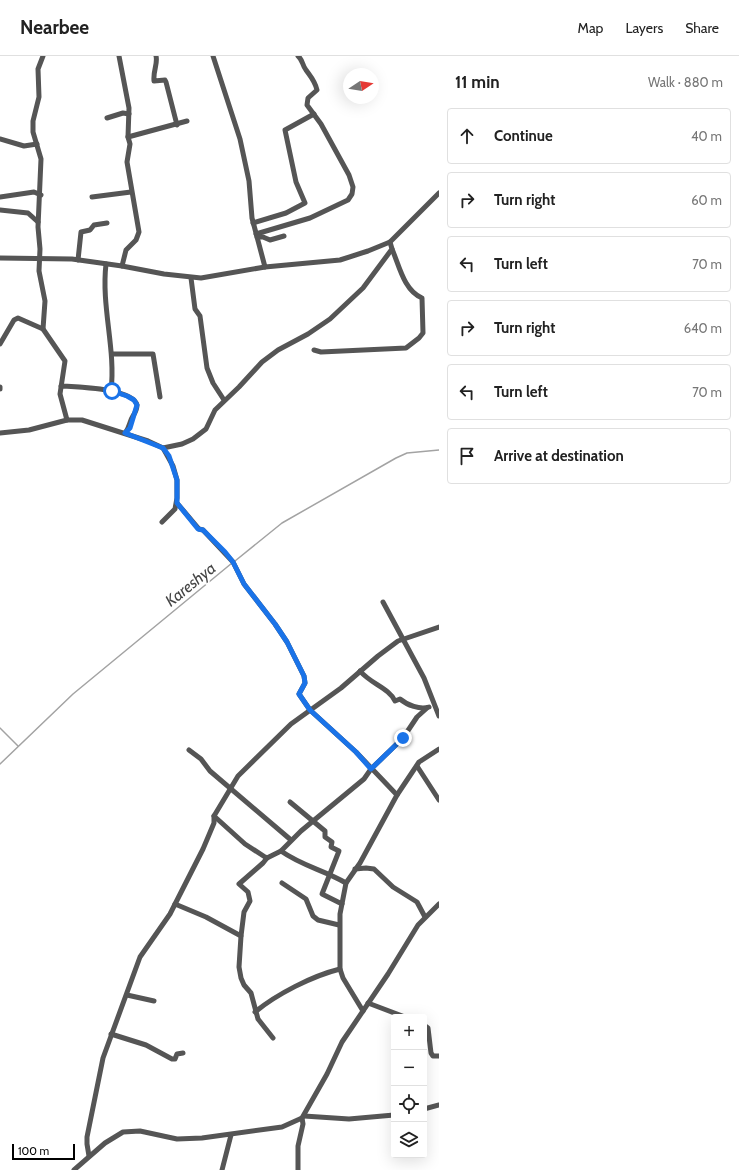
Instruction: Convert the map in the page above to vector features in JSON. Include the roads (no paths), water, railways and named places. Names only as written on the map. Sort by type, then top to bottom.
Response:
[{"type":"street","points":[[43,56],[38,69],[39,97],[33,120],[41,159],[39,175],[41,195],[38,222],[40,282],[45,301],[43,328]]},
{"type":"street","points":[[119,56],[130,108],[128,137],[130,144],[127,162],[139,232],[136,240],[126,250],[122,266]]},
{"type":"street","points":[[156,56],[157,62],[154,69],[154,81],[165,80],[177,125]]},
{"type":"street","points":[[213,56],[240,139],[249,181],[254,223],[265,267]]},
{"type":"street","points":[[257,236],[310,218],[348,200],[352,194],[353,187],[349,175],[321,124],[307,105],[307,101],[316,92],[316,86],[313,78],[305,69],[302,59],[298,56]]},
{"type":"street","points":[[106,118],[123,113],[129,114]]},
{"type":"street","points":[[254,223],[286,213],[305,203],[296,182],[284,130],[314,114]]},
{"type":"street","points":[[128,137],[177,125],[187,121]]},
{"type":"street","points":[[0,139],[24,146],[37,144]]},
{"type":"street","points":[[0,197],[34,192],[41,195]]},
{"type":"street","points":[[92,197],[131,192]]},
{"type":"street","points":[[0,258],[78,260],[191,278],[214,277],[265,267],[340,260],[390,242],[439,193]]},
{"type":"street","points":[[1,209],[28,213],[38,222]]},
{"type":"street","points":[[78,260],[81,232],[90,230],[94,225],[107,223]]},
{"type":"street","points":[[257,236],[272,240],[284,236]]},
{"type":"street","points":[[314,350],[320,352],[384,348],[403,349],[419,338],[424,328],[422,298],[414,295],[409,288],[390,242]]},
{"type":"street","points":[[163,448],[182,444],[201,433],[208,425],[212,415],[224,400],[239,387],[267,357],[330,319],[363,288],[392,249]]},
{"type":"street","points":[[106,264],[106,310],[112,354],[112,391]]},
{"type":"street","points":[[191,278],[195,309],[200,316],[206,363],[213,383],[224,400]]},
{"type":"street","points":[[0,344],[14,320],[18,318],[43,328],[65,361],[60,396],[67,420]]},
{"type":"street","points":[[112,354],[153,354],[160,398]]},
{"type":"street","points":[[61,386],[88,387],[112,391],[134,400],[137,405],[130,428],[125,433]]},
{"type":"street","points":[[0,433],[29,430],[67,420],[82,420],[125,433],[163,448],[169,456],[177,480],[177,503],[175,509],[162,522]]},
{"type":"street","points":[[177,503],[198,529],[203,530],[233,562],[244,584],[287,642],[304,676],[305,683],[299,694],[310,710],[356,752],[396,796]]},
{"type":"street","points":[[383,602],[424,678],[439,716]]},
{"type":"street","points":[[90,1156],[87,1150],[87,1137],[102,1064],[111,1034],[143,951],[162,926],[175,904],[214,823],[214,816],[238,776],[291,724],[341,688],[378,656],[402,638],[439,627]]},
{"type":"street","points":[[360,671],[374,684],[389,692],[395,701],[400,699],[408,704],[427,708]]},
{"type":"street","points":[[273,1038],[262,1025],[255,1012],[251,993],[244,985],[241,978],[239,967],[244,912],[250,901],[248,892],[239,884],[263,863],[266,858],[281,851],[312,821],[364,779],[371,769],[403,738],[417,717],[427,708],[434,705]]},
{"type":"street","points":[[363,1011],[343,978],[340,969],[339,925],[346,883],[356,869],[396,796],[419,762],[439,749]]},
{"type":"street","points":[[189,750],[201,758],[210,771],[291,840]]},
{"type":"street","points":[[417,766],[439,800]]},
{"type":"street","points":[[290,802],[325,831],[325,837],[332,842],[331,847],[339,851],[322,894],[342,904]]},
{"type":"street","points":[[214,816],[245,844],[266,858]]},
{"type":"street","points":[[281,851],[303,865],[330,873],[346,883]]},
{"type":"street","points":[[356,869],[374,869],[393,887],[417,902],[425,917]]},
{"type":"street","points":[[282,883],[306,899],[312,916],[318,920],[339,925]]},
{"type":"street","points":[[175,904],[206,917],[242,936]]},
{"type":"street","points":[[298,1170],[298,1146],[303,1127],[303,1117],[342,1042],[425,917],[439,904]]},
{"type":"street","points":[[255,1012],[280,995],[329,972],[340,969]]},
{"type":"street","points":[[127,995],[154,1001]]},
{"type":"street","points":[[368,1003],[397,1014]]},
{"type":"street","points":[[427,1027],[431,1053],[433,1056],[439,1056]]},
{"type":"street","points":[[111,1034],[146,1045],[172,1059],[175,1059],[177,1054],[183,1053]]},
{"type":"street","points":[[427,1108],[439,1105]]},
{"type":"street","points":[[74,1170],[116,1135],[132,1130],[177,1139],[231,1135],[282,1126],[303,1117],[349,1119],[391,1115]]},
{"type":"street","points":[[222,1170],[231,1135]]},
{"type":"waterway","name":"Kareshya","points":[[235,561],[282,523],[396,458],[407,453],[439,450]]},
{"type":"waterway","name":"Kareshya","points":[[0,764],[73,694],[232,563]]},
{"type":"waterway","points":[[0,728],[18,746]]}]
